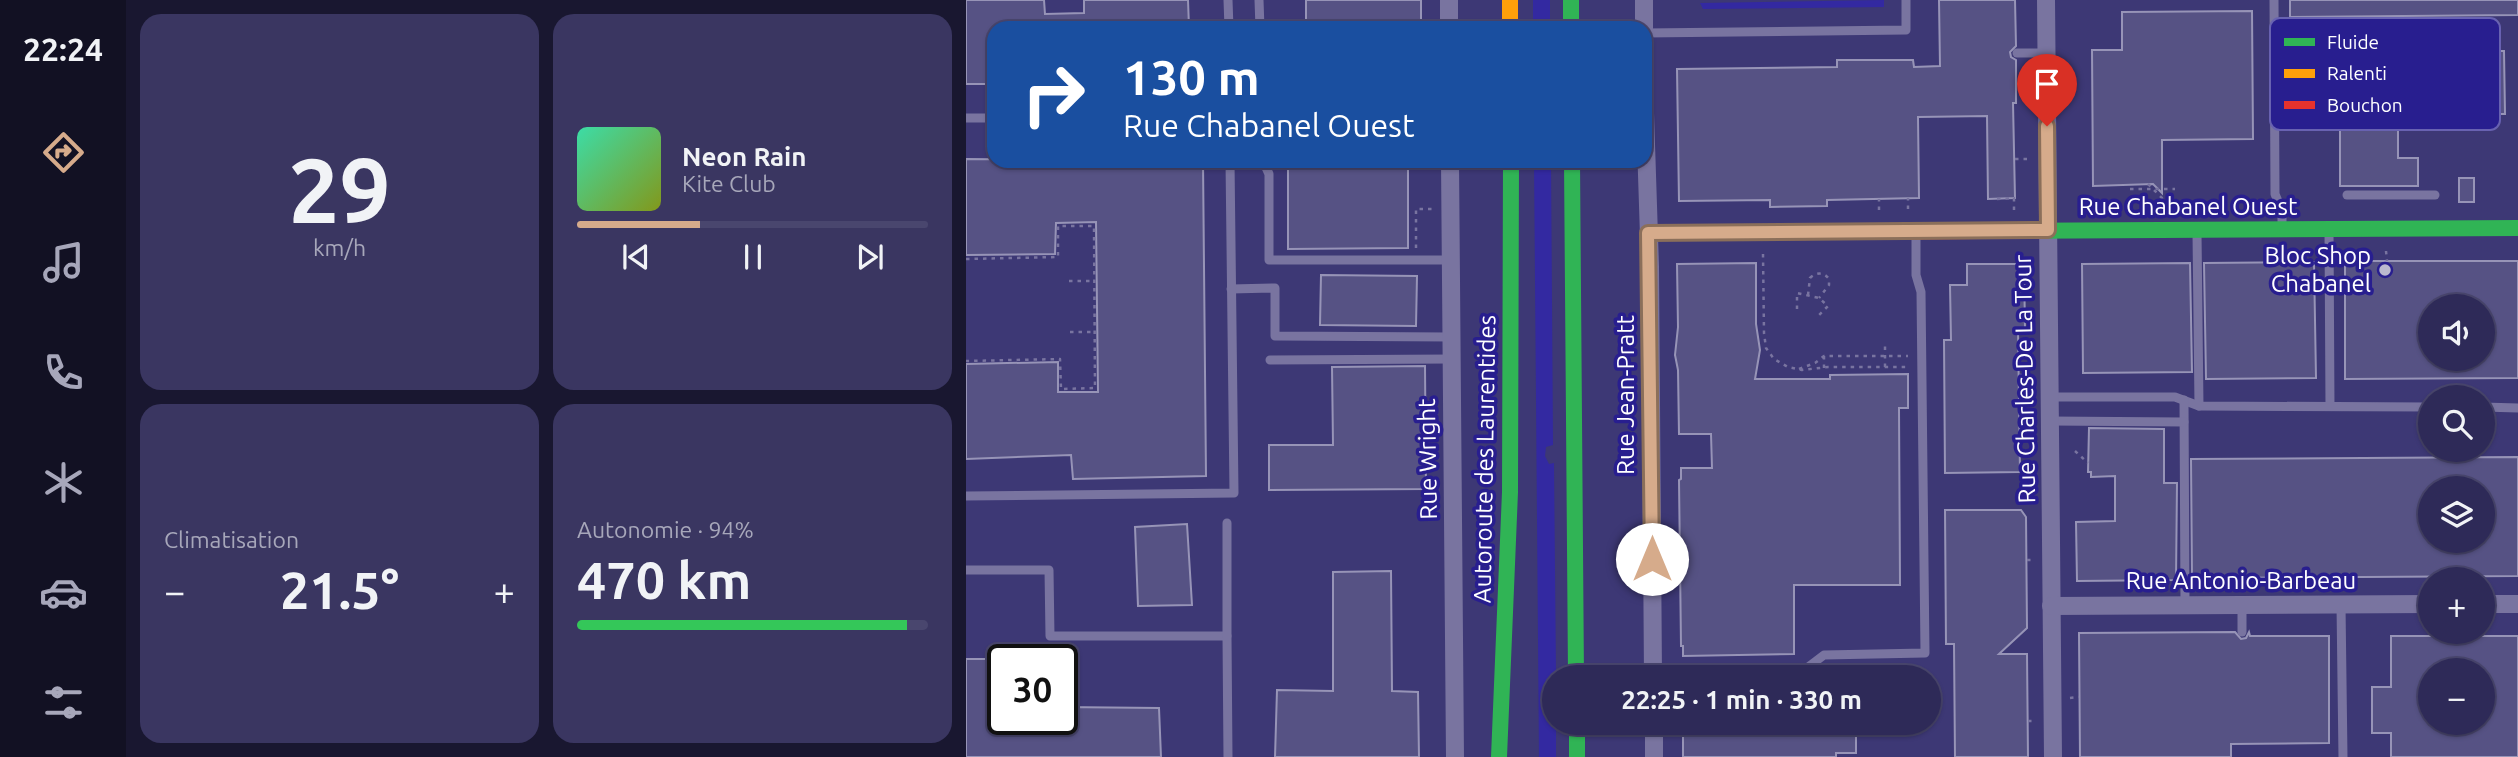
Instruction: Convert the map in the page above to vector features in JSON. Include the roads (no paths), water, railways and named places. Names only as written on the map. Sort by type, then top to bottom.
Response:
[{"type":"main road","points":[[1510,0],[1510,21]]},
{"type":"main road","points":[[1571,0],[1571,21]]},
{"type":"main road","name":"Autoroute des Laurentides","points":[[1499,757],[1510,492],[1511,168]]},
{"type":"main road","points":[[1572,168],[1576,665]]},
{"type":"main road","name":"Rue Chabanel Ouest","points":[[1648,233],[2518,228]]},
{"type":"main road","points":[[1510,492],[1516,743]]},
{"type":"main road","points":[[1577,735],[1577,757]]},
{"type":"street","points":[[1449,0],[1449,21]]},
{"type":"street","points":[[1644,0],[1644,21]]},
{"type":"street","name":"Rue Charles-De La Tour","points":[[2046,0],[2053,757]]},
{"type":"street","name":"Rue Wright","points":[[1450,168],[1455,757]]},
{"type":"street","name":"Rue Jean-Pratt","points":[[1646,168],[1653,665]]},
{"type":"street","name":"Rue Antonio-Barbeau","points":[[2051,606],[2418,604]]},
{"type":"street","points":[[2495,604],[2518,604]]},
{"type":"street","points":[[1654,735],[1654,757]]},
{"type":"lane","points":[[1228,0],[1229,21]]},
{"type":"lane","points":[[1259,0],[1260,21]]},
{"type":"lane","points":[[1652,33],[1906,30],[1906,0]]},
{"type":"lane","points":[[2274,0],[2274,18]]},
{"type":"lane","points":[[2017,53],[2046,53]]},
{"type":"lane","points":[[966,118],[987,118]]},
{"type":"lane","points":[[2275,130],[2276,194],[2282,211],[2282,229]]},
{"type":"lane","points":[[966,496],[1234,493],[1230,168]]},
{"type":"lane","points":[[1267,168],[1269,174],[1269,260],[1451,260]]},
{"type":"lane","points":[[2347,195],[2435,195]]},
{"type":"lane","points":[[2329,229],[2330,406]]},
{"type":"lane","points":[[2197,230],[2199,406]]},
{"type":"lane","points":[[1811,665],[1824,655],[1926,653],[1921,292],[1916,275],[1916,231]]},
{"type":"lane","points":[[1231,289],[1275,288],[1275,336],[1451,337]]},
{"type":"lane","points":[[1270,360],[1451,359]]},
{"type":"lane","points":[[2049,397],[2175,397],[2199,406],[2418,407]]},
{"type":"lane","points":[[2184,400],[2185,605]]},
{"type":"lane","points":[[2495,407],[2518,408]]},
{"type":"lane","points":[[2050,421],[2184,422]]},
{"type":"lane","points":[[1227,523],[1228,757]]},
{"type":"lane","points":[[966,570],[1049,570],[1050,636],[1227,636]]},
{"type":"lane","points":[[2242,605],[2242,632]]},
{"type":"lane","points":[[2341,605],[2343,757]]},
{"type":"place","name":"Bloc Shop Chabanel","points":[[2385,270]]}]
